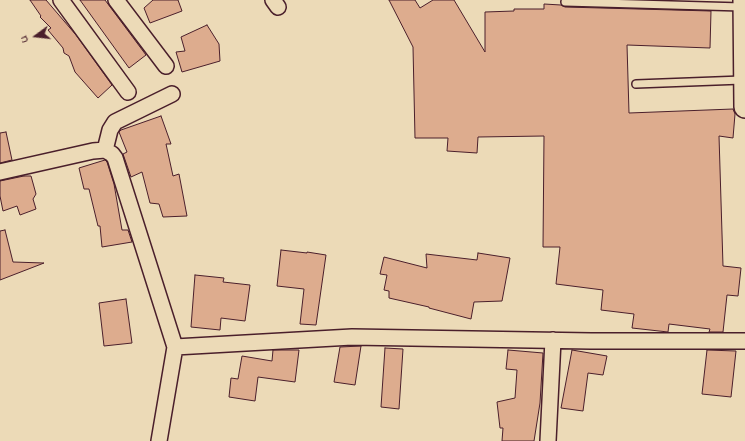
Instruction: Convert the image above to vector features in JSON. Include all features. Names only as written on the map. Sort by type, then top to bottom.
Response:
[{"type":"main road","points":[[744,4],[745,107]]},
{"type":"street","points":[[61,0],[128,92]]},
{"type":"street","points":[[116,0],[166,66]]},
{"type":"street","points":[[105,150],[110,130],[115,122],[172,94]]},
{"type":"street","points":[[0,172],[93,151],[105,150],[112,154],[115,158],[175,347],[159,441]]},
{"type":"street","points":[[175,347],[352,337],[745,341]]},
{"type":"street","points":[[548,441],[553,340]]},
{"type":"lane","points":[[564,2],[744,4]]},
{"type":"lane","points":[[636,84],[745,80]]},
{"type":"building","points":[[30,0],[46,0],[76,35],[112,85],[98,98],[75,72],[69,56],[64,53],[63,48],[48,30],[51,28],[40,17],[41,16]]},
{"type":"building","points":[[80,0],[105,0],[146,55],[129,68]]},
{"type":"building","points":[[153,0],[178,0],[182,11],[150,23],[144,8]]},
{"type":"building","points":[[389,0],[415,0],[420,8],[433,0],[454,0],[485,52],[485,12],[514,11],[514,9],[544,9],[544,4],[561,5],[565,7],[711,11],[710,48],[627,45],[629,113],[733,109],[735,114],[733,138],[719,136],[723,266],[741,268],[738,296],[727,295],[723,332],[709,332],[710,329],[669,324],[668,332],[632,328],[634,314],[601,310],[603,290],[556,284],[560,247],[543,247],[544,136],[478,137],[477,153],[447,151],[448,138],[415,138],[413,47]]},
{"type":"building","points":[[207,25],[219,44],[220,61],[182,72],[176,52],[185,51],[181,37]]},
{"type":"building","points":[[161,116],[171,144],[166,144],[173,176],[179,174],[187,216],[163,217],[159,204],[150,203],[142,172],[131,177],[123,154],[127,152],[119,132],[121,130]]},
{"type":"building","points":[[6,132],[12,160],[0,163],[0,133]]},
{"type":"building","points":[[105,160],[114,184],[122,230],[128,230],[132,242],[102,247],[100,226],[98,226],[89,189],[84,189],[79,168]]},
{"type":"building","points":[[31,176],[36,194],[33,199],[36,209],[20,215],[17,206],[3,211],[0,196],[0,181]]},
{"type":"building","points":[[5,230],[13,262],[44,263],[0,280],[0,231]]},
{"type":"building","points":[[281,250],[326,255],[316,325],[300,324],[304,289],[277,286]]},
{"type":"building","points":[[478,253],[510,258],[502,301],[474,302],[471,319],[429,307],[389,298],[389,291],[384,290],[387,275],[380,274],[384,257],[427,268],[426,254],[477,260]]},
{"type":"building","points":[[195,275],[224,278],[223,282],[250,285],[245,321],[221,318],[220,330],[191,327]]},
{"type":"building","points":[[126,299],[132,343],[104,346],[99,303]]},
{"type":"building","points":[[361,346],[355,385],[334,382],[340,347]]},
{"type":"building","points":[[385,348],[403,349],[399,409],[381,407]]},
{"type":"building","points":[[273,350],[299,350],[295,382],[258,377],[255,401],[229,397],[231,378],[238,379],[242,356],[272,361]]},
{"type":"building","points":[[508,350],[543,353],[540,403],[534,441],[502,441],[503,428],[500,428],[497,402],[515,398],[517,370],[506,369]]},
{"type":"building","points":[[572,350],[607,356],[603,375],[588,373],[583,411],[561,408]]},
{"type":"building","points":[[707,350],[736,351],[731,397],[702,394]]}]
